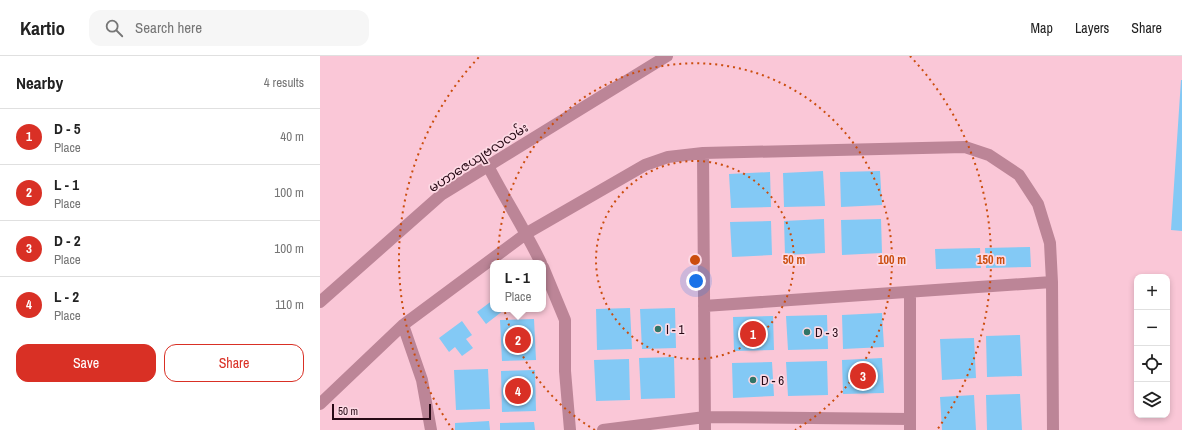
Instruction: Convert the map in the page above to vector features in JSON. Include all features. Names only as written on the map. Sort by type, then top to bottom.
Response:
[{"type":"street","name":"မဟာဇေယျဗလလမ်း","points":[[320,302],[441,195],[667,56]]},
{"type":"street","points":[[491,260],[527,233],[645,165],[668,157],[703,153],[965,147],[989,154],[1019,175],[1038,204],[1050,243],[1052,282],[1053,430]]},
{"type":"street","points":[[703,153],[705,430]]},
{"type":"street","points":[[488,166],[511,208],[527,233],[540,260]]},
{"type":"street","points":[[320,404],[403,325],[490,260]]},
{"type":"street","points":[[546,274],[565,320],[565,371],[570,430]]},
{"type":"street","points":[[704,306],[1052,282]]},
{"type":"street","points":[[603,430],[705,417],[910,425],[910,292]]},
{"type":"street","points":[[403,325],[422,380],[431,430]]},
{"type":"building","points":[[1182,80],[1182,231],[1171,230]]},
{"type":"building","points":[[823,171],[825,206],[784,207],[783,173]]},
{"type":"building","points":[[880,171],[882,205],[841,207],[840,172]]},
{"type":"building","points":[[770,172],[771,207],[731,208],[729,174]]},
{"type":"building","points":[[824,219],[825,253],[785,255],[784,221]]},
{"type":"building","points":[[881,219],[882,253],[842,255],[841,220]]},
{"type":"building","points":[[771,221],[772,255],[732,257],[730,222]]},
{"type":"building","points":[[1030,247],[1031,267],[986,268],[985,248]]},
{"type":"building","points":[[980,248],[981,268],[936,269],[935,249]]},
{"type":"building","points":[[490,302],[490,312],[501,312],[486,324],[477,312]]},
{"type":"building","points":[[630,308],[632,349],[597,350],[596,309]]},
{"type":"building","name":"I - 1","points":[[675,308],[676,348],[642,349],[640,309]]},
{"type":"building","points":[[882,313],[884,347],[843,349],[842,315]]},
{"type":"building","name":"D - 3","points":[[827,315],[828,349],[788,350],[786,316]]},
{"type":"building","points":[[773,316],[774,350],[734,351],[733,317]]},
{"type":"building","points":[[534,319],[536,360],[502,361],[500,320]]},
{"type":"building","points":[[462,321],[472,335],[466,339],[473,348],[462,356],[455,347],[449,352],[439,338]]},
{"type":"building","points":[[1020,335],[1022,376],[987,377],[986,336]]},
{"type":"building","points":[[974,338],[976,378],[942,380],[940,339]]},
{"type":"building","points":[[674,357],[675,398],[641,399],[639,358]]},
{"type":"building","points":[[882,358],[884,393],[843,394],[842,360]]},
{"type":"building","points":[[629,359],[630,400],[596,401],[594,360]]},
{"type":"building","points":[[827,361],[828,395],[788,396],[786,362]]},
{"type":"building","name":"D - 6","points":[[772,362],[774,396],[733,398],[732,363]]},
{"type":"building","points":[[488,369],[490,409],[456,410],[454,370]]},
{"type":"building","points":[[535,370],[536,411],[502,412],[501,371]]},
{"type":"building","points":[[1020,394],[1022,430],[987,430],[986,395]]},
{"type":"building","points":[[974,395],[976,430],[942,430],[940,397]]},
{"type":"building","points":[[489,421],[490,430],[455,430],[455,423]]},
{"type":"building","points":[[534,422],[535,430],[500,430],[500,423]]},
{"type":"place","name":"I - 1","points":[[658,329]]},
{"type":"place","name":"D - 3","points":[[807,332]]},
{"type":"place","name":"D - 5","points":[[753,334]]},
{"type":"place","name":"L - 1","points":[[518,340]]},
{"type":"place","name":"D - 2","points":[[863,376]]},
{"type":"place","name":"D - 6","points":[[753,380]]},
{"type":"place","name":"L - 2","points":[[518,391]]}]
